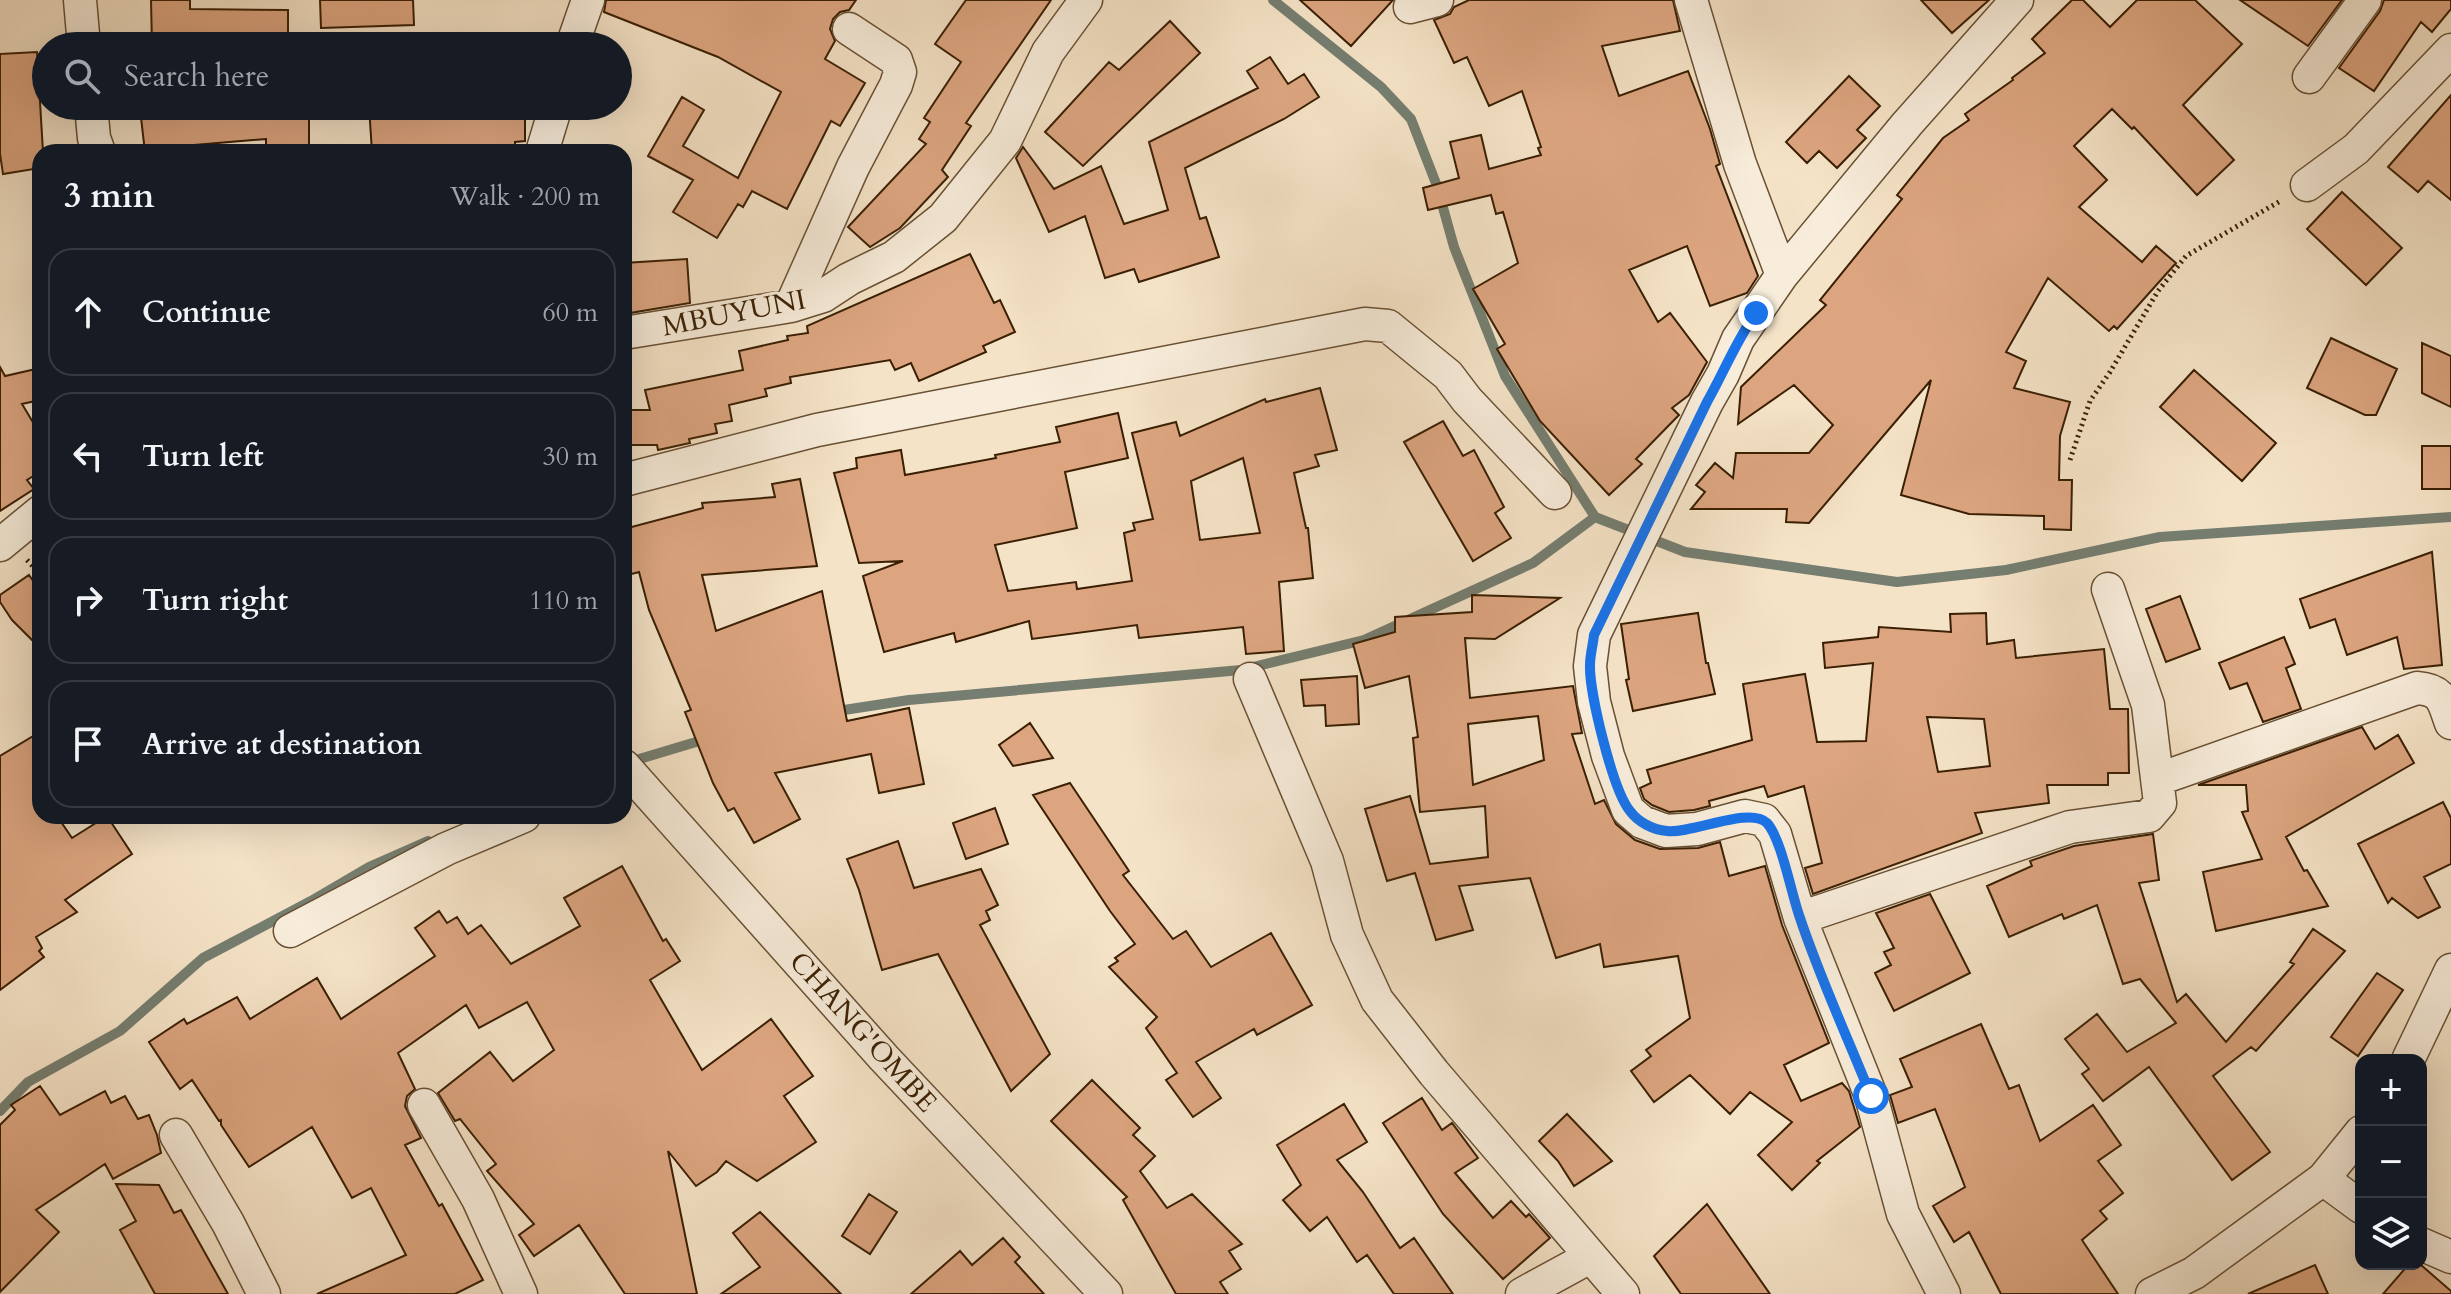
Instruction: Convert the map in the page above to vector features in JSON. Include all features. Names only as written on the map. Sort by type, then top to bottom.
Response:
[{"type":"street","points":[[80,0],[83,32]]},
{"type":"street","points":[[577,32],[588,0]]},
{"type":"street","name":"MBUYUNI","points":[[632,332],[791,306],[823,296],[894,257],[943,218],[1005,141],[1048,52],[1086,0]]},
{"type":"street","points":[[1691,0],[1740,164],[1782,275]]},
{"type":"street","points":[[1944,1294],[1903,1214],[1871,1096],[1800,918],[1775,834],[1764,820],[1745,816],[1697,829],[1666,831],[1642,822],[1628,810],[1601,732],[1590,666],[1594,635],[1738,339],[1782,275],[1907,124],[2017,0]]},
{"type":"street","points":[[2309,77],[2365,0]]},
{"type":"street","points":[[791,306],[853,167],[900,72],[896,60],[849,29]]},
{"type":"street","points":[[2307,185],[2356,149],[2451,50]]},
{"type":"street","points":[[92,120],[96,144]]},
{"type":"street","points":[[544,144],[552,120]]},
{"type":"street","points":[[632,478],[817,430],[1248,344],[1365,324],[1388,326],[1448,375],[1467,400],[1555,493]]},
{"type":"street","points":[[0,545],[32,519]]},
{"type":"street","points":[[1800,918],[2070,827],[2149,816],[2160,803],[2148,705],[2108,589]]},
{"type":"street","points":[[1250,679],[1327,861],[1347,935],[1377,1000],[1434,1073],[1623,1294]]},
{"type":"street","points":[[2159,779],[2417,688],[2431,689],[2441,696],[2451,723]]},
{"type":"street","name":"CHANG'OMBE","points":[[632,777],[884,1058],[1106,1294]]},
{"type":"street","points":[[290,931],[446,849],[505,824]]},
{"type":"street","points":[[2411,1054],[2451,970]]},
{"type":"street","points":[[424,1105],[478,1199],[521,1294]]},
{"type":"street","points":[[176,1135],[228,1223],[264,1294]]},
{"type":"street","points":[[2152,1294],[2194,1273],[2323,1179],[2355,1139]]},
{"type":"street","points":[[2323,1179],[2355,1203]]},
{"type":"street","points":[[2427,1247],[2451,1257]]},
{"type":"street","points":[[1522,1294],[1590,1257]]},
{"type":"path","points":[[2070,460],[2090,401],[2158,291],[2186,256],[2307,185]]},
{"type":"building","points":[[151,0],[190,0],[190,9],[288,10],[288,32],[152,32]]},
{"type":"building","points":[[320,0],[413,0],[414,25],[321,28]]},
{"type":"building","points":[[606,0],[856,0],[849,10],[840,12],[833,19],[830,29],[835,41],[825,59],[865,83],[840,126],[831,121],[787,209],[752,191],[743,207],[738,204],[717,238],[673,212],[693,180],[648,156],[682,97],[704,110],[683,146],[738,178],[781,92],[718,57],[604,12]]},
{"type":"building","points":[[966,0],[1051,0],[966,123],[971,126],[942,170],[948,177],[900,228],[870,247],[848,227],[926,144],[919,139],[930,122],[924,118],[961,62],[935,44]]},
{"type":"building","points":[[1300,0],[1393,0],[1351,46]]},
{"type":"building","points":[[1469,0],[1673,0],[1680,31],[1602,46],[1619,96],[1688,71],[1710,129],[1720,164],[1716,166],[1758,276],[1747,293],[1710,306],[1687,246],[1629,270],[1658,322],[1670,313],[1707,362],[1689,395],[1672,408],[1679,415],[1636,459],[1642,464],[1609,495],[1540,421],[1497,349],[1505,344],[1473,289],[1518,263],[1503,212],[1496,214],[1491,195],[1428,210],[1423,188],[1459,178],[1450,142],[1481,135],[1489,169],[1541,155],[1522,91],[1489,106],[1467,57],[1454,63],[1434,20],[1450,14],[1454,7]]},
{"type":"building","points":[[1921,0],[1989,0],[1952,33]]},
{"type":"building","points":[[2072,0],[2083,0],[2110,27],[2137,0],[2195,0],[2242,44],[2183,105],[2234,160],[2197,195],[2134,127],[2132,129],[2112,109],[2074,146],[2107,180],[2079,207],[2142,262],[2156,246],[2176,263],[2117,329],[2114,326],[2109,331],[2048,278],[2006,352],[2026,361],[2014,388],[2070,402],[2060,436],[2059,480],[2072,480],[2071,530],[2044,529],[2044,516],[1969,514],[1901,495],[1931,380],[1809,523],[1786,522],[1787,509],[1691,509],[1705,492],[1696,485],[1715,463],[1733,478],[1736,453],[1809,453],[1833,425],[1794,385],[1738,424],[1741,387],[1826,305],[1820,300],[1902,199],[1897,195],[1943,138],[1969,120],[1965,114],[2045,53],[2032,39]]},
{"type":"building","points":[[2240,0],[2342,0],[2308,46]]},
{"type":"building","points":[[2384,0],[2451,0],[2451,9],[2432,32],[2421,22],[2374,91],[2339,68],[2380,11]]},
{"type":"building","points":[[1170,21],[1200,53],[1083,166],[1045,132],[1109,62],[1119,70]]},
{"type":"building","points":[[32,52],[32,120],[41,120],[43,144],[32,144],[32,169],[3,174],[0,154],[0,54]]},
{"type":"building","points":[[1270,57],[1288,84],[1304,74],[1319,97],[1284,119],[1185,168],[1200,219],[1206,217],[1219,257],[1139,282],[1134,269],[1105,278],[1085,216],[1049,232],[1016,158],[1023,147],[1054,189],[1101,166],[1124,224],[1168,210],[1149,142],[1258,88],[1247,71]]},
{"type":"building","points":[[1849,76],[1880,106],[1857,130],[1866,138],[1837,168],[1819,151],[1807,163],[1786,142]]},
{"type":"building","points":[[2451,95],[2451,200],[2428,181],[2418,192],[2388,167]]},
{"type":"building","points":[[141,120],[309,120],[309,144],[266,144],[266,139],[207,144],[144,144]]},
{"type":"building","points":[[370,120],[525,120],[525,141],[515,144],[371,144]]},
{"type":"building","points":[[2342,192],[2402,248],[2366,285],[2307,229]]},
{"type":"building","points":[[970,254],[994,303],[1000,300],[1015,332],[983,346],[986,352],[919,381],[911,363],[895,370],[890,360],[790,377],[791,383],[765,389],[767,396],[729,405],[732,421],[715,424],[717,433],[658,450],[657,445],[632,445],[632,410],[650,410],[645,390],[743,370],[739,351],[808,333],[807,326]]},
{"type":"building","points":[[687,259],[690,303],[632,313],[632,262]]},
{"type":"building","points":[[2331,338],[2397,369],[2376,415],[2365,415],[2307,388]]},
{"type":"building","points":[[2422,343],[2451,356],[2451,407],[2422,393]]},
{"type":"building","points":[[0,367],[5,376],[32,370],[32,402],[22,404],[32,421],[32,477],[27,480],[32,490],[0,511]]},
{"type":"building","points":[[2194,370],[2276,443],[2242,481],[2160,407]]},
{"type":"building","points":[[1320,388],[1337,450],[1315,455],[1319,466],[1294,473],[1308,528],[1313,578],[1279,582],[1284,651],[1246,654],[1243,627],[1139,638],[1137,625],[1032,639],[1029,621],[956,642],[954,633],[884,652],[863,576],[903,561],[859,563],[834,473],[857,468],[856,458],[901,450],[905,475],[1060,442],[1056,427],[1118,413],[1128,458],[1065,472],[1077,528],[995,545],[1008,591],[1076,582],[1077,589],[1132,581],[1124,533],[1135,530],[1133,523],[1153,519],[1132,433],[1176,422],[1180,436],[1265,399],[1266,402]],"holes":[[[1243,458],[1260,533],[1200,540],[1191,481]]]},
{"type":"building","points":[[1443,421],[1463,456],[1474,450],[1504,507],[1495,513],[1511,538],[1473,561],[1404,442]]},
{"type":"building","points":[[2422,446],[2451,446],[2451,489],[2422,489]]},
{"type":"building","points":[[800,479],[817,566],[702,575],[716,631],[822,591],[847,721],[909,708],[924,784],[879,793],[871,754],[775,773],[800,819],[754,843],[734,808],[728,811],[713,783],[685,712],[691,710],[649,610],[639,572],[632,574],[632,527],[703,508],[702,503],[775,497],[772,484]]},
{"type":"building","points":[[2432,552],[2442,665],[2404,669],[2397,637],[2347,655],[2335,619],[2310,628],[2300,599]]},
{"type":"building","points":[[29,575],[32,579],[32,640],[12,620],[0,602],[0,595]]},
{"type":"building","points":[[1472,595],[1560,598],[1495,639],[1465,638],[1470,698],[1573,686],[1582,733],[1572,734],[1595,804],[1604,800],[1616,824],[1635,840],[1660,849],[1698,848],[1720,842],[1729,876],[1765,866],[1782,925],[1829,1043],[1784,1065],[1801,1101],[1842,1083],[1849,1091],[1860,1127],[1817,1161],[1820,1163],[1792,1190],[1758,1155],[1792,1122],[1750,1092],[1730,1114],[1690,1075],[1654,1102],[1631,1071],[1651,1056],[1646,1050],[1690,1018],[1678,956],[1604,967],[1600,944],[1556,958],[1530,878],[1459,886],[1473,930],[1436,940],[1415,873],[1387,881],[1365,809],[1410,796],[1430,864],[1488,857],[1485,806],[1420,812],[1413,738],[1418,737],[1409,676],[1365,688],[1353,644],[1395,632],[1395,617],[1472,612]],"holes":[[[1538,716],[1544,760],[1473,785],[1468,724]]]},
{"type":"building","points":[[2180,596],[2200,649],[2166,662],[2146,609]]},
{"type":"building","points":[[1698,613],[1706,663],[1715,694],[1633,711],[1626,680],[1629,679],[1621,624]]},
{"type":"building","points":[[1986,613],[1987,644],[2014,640],[2016,658],[2104,649],[2110,709],[2128,709],[2129,773],[2108,773],[2108,785],[2047,785],[2049,803],[1975,813],[1982,833],[1813,894],[1805,868],[1822,863],[1804,786],[1768,797],[1764,786],[1709,801],[1710,806],[1694,810],[1669,812],[1644,799],[1640,788],[1651,783],[1647,770],[1752,740],[1743,684],[1805,674],[1817,742],[1866,741],[1873,663],[1825,668],[1823,643],[1878,637],[1879,627],[1951,632],[1950,614]],"holes":[[[1927,717],[1984,719],[1990,766],[1938,772]]]},
{"type":"building","points":[[2284,637],[2295,664],[2286,668],[2301,709],[2263,722],[2247,683],[2230,689],[2219,663]]},
{"type":"building","points":[[1357,676],[1359,724],[1326,726],[1325,705],[1304,706],[1301,680]]},
{"type":"building","points":[[1030,723],[1053,758],[1013,766],[999,745]]},
{"type":"building","points":[[2362,727],[2375,749],[2398,735],[2414,763],[2286,837],[2328,906],[2216,931],[2203,872],[2262,859],[2242,812],[2248,811],[2246,785],[2198,785]]},
{"type":"building","points":[[32,737],[32,824],[62,824],[72,838],[94,824],[112,824],[132,854],[65,900],[77,912],[36,937],[42,948],[39,951],[44,957],[0,990],[0,756]]},
{"type":"building","points":[[1070,783],[1129,871],[1123,875],[1173,939],[1186,931],[1211,967],[1271,933],[1312,1005],[1257,1035],[1254,1029],[1196,1062],[1221,1098],[1193,1117],[1166,1080],[1177,1073],[1146,1028],[1157,1017],[1109,967],[1118,961],[1115,958],[1135,944],[1033,795]]},
{"type":"building","points":[[2443,802],[2451,818],[2451,864],[2424,877],[2440,907],[2418,918],[2392,898],[2388,903],[2358,844]]},
{"type":"building","points":[[995,808],[1008,844],[966,859],[953,823]]},
{"type":"building","points":[[2153,834],[2159,880],[2139,883],[2177,1002],[2186,994],[2226,1042],[2294,964],[2290,962],[2313,929],[2345,951],[2256,1051],[2251,1047],[2213,1076],[2270,1152],[2232,1180],[2149,1067],[2103,1101],[2082,1074],[2089,1069],[2065,1039],[2097,1014],[2127,1052],[2176,1023],[2140,979],[2123,984],[2097,905],[2064,919],[2062,914],[2009,937],[1987,886],[2032,866],[2030,861],[2074,846]]},
{"type":"building","points":[[898,841],[914,888],[981,869],[998,905],[986,911],[990,920],[980,925],[1050,1054],[1011,1091],[938,954],[882,970],[847,859]]},
{"type":"building","points":[[622,866],[663,941],[666,939],[680,961],[650,980],[702,1070],[771,1019],[813,1076],[784,1096],[816,1142],[757,1181],[726,1161],[717,1172],[696,1186],[668,1151],[697,1294],[625,1294],[579,1225],[534,1256],[519,1235],[534,1224],[487,1171],[496,1164],[460,1119],[455,1121],[438,1093],[490,1052],[513,1081],[554,1050],[527,1002],[479,1028],[466,1005],[398,1053],[415,1089],[407,1096],[405,1106],[421,1138],[405,1145],[439,1206],[442,1204],[483,1280],[455,1294],[317,1294],[406,1255],[371,1188],[352,1198],[312,1127],[249,1167],[192,1080],[180,1089],[149,1042],[184,1019],[187,1024],[237,997],[250,1019],[317,978],[341,1019],[435,956],[415,928],[439,911],[447,923],[457,917],[468,934],[481,925],[511,964],[580,926],[564,898]]},
{"type":"building","points":[[1930,894],[1970,973],[1894,1011],[1875,973],[1891,965],[1884,952],[1894,948],[1876,913]]},
{"type":"building","points":[[2377,973],[2403,990],[2359,1054],[2331,1037]]},
{"type":"building","points":[[1981,1024],[2009,1089],[2019,1085],[2040,1141],[2093,1105],[2121,1145],[2098,1161],[2123,1193],[2100,1211],[2107,1219],[2082,1240],[2118,1294],[2001,1294],[1969,1232],[1954,1242],[1933,1206],[1965,1187],[1935,1109],[1898,1123],[1890,1095],[1912,1087],[1900,1059]]},
{"type":"building","points":[[1092,1080],[1140,1128],[1133,1135],[1155,1156],[1140,1171],[1167,1208],[1192,1194],[1242,1244],[1229,1251],[1241,1269],[1220,1282],[1228,1294],[1176,1294],[1123,1200],[1127,1197],[1051,1121]]},
{"type":"building","points":[[40,1086],[60,1115],[105,1091],[111,1103],[125,1096],[138,1119],[149,1115],[161,1153],[113,1179],[105,1164],[36,1210],[59,1232],[0,1292],[0,1125],[15,1110],[11,1105]]},
{"type":"building","points":[[1422,1098],[1442,1130],[1452,1123],[1478,1158],[1455,1173],[1493,1218],[1511,1201],[1526,1217],[1529,1214],[1550,1238],[1503,1279],[1443,1214],[1383,1123]]},
{"type":"building","points":[[1344,1104],[1367,1142],[1337,1160],[1363,1192],[1400,1248],[1414,1238],[1453,1294],[1394,1294],[1367,1255],[1357,1262],[1327,1217],[1310,1231],[1283,1200],[1301,1185],[1277,1145]]},
{"type":"building","points":[[1567,1114],[1612,1161],[1574,1186],[1558,1161],[1539,1141]]},
{"type":"building","points":[[116,1184],[159,1185],[174,1213],[181,1210],[228,1294],[155,1294],[120,1230],[136,1221]]},
{"type":"building","points":[[869,1194],[897,1212],[870,1254],[842,1236]]},
{"type":"building","points":[[1707,1204],[1770,1294],[1681,1294],[1654,1256]]},
{"type":"building","points":[[760,1212],[841,1294],[721,1294],[760,1267],[733,1233]]},
{"type":"building","points":[[1003,1238],[1020,1257],[1015,1262],[1044,1294],[911,1294],[960,1251],[972,1265]]},
{"type":"building","points":[[2315,1265],[2328,1294],[2248,1294]]},
{"type":"building","points":[[2404,1270],[2427,1270],[2451,1291],[2451,1294],[2383,1294]]},
{"type":"waterway","points":[[1273,0],[1381,87],[1411,119],[1437,186],[1454,247],[1505,376],[1595,517],[1685,552],[1897,582],[2006,570],[2160,537],[2451,517]]},
{"type":"waterway","points":[[831,712],[909,700],[1241,670],[1364,640],[1533,563],[1595,517]]},
{"type":"waterway","points":[[632,761],[706,739]]},
{"type":"waterway","points":[[0,1111],[28,1082],[120,1031],[203,958],[369,867],[428,841]]},
{"type":"route","points":[[1756,313],[1738,339],[1594,635],[1590,666],[1594,702],[1608,756],[1628,810],[1642,822],[1666,831],[1697,829],[1745,816],[1764,820],[1775,834],[1800,918],[1871,1096]]}]
